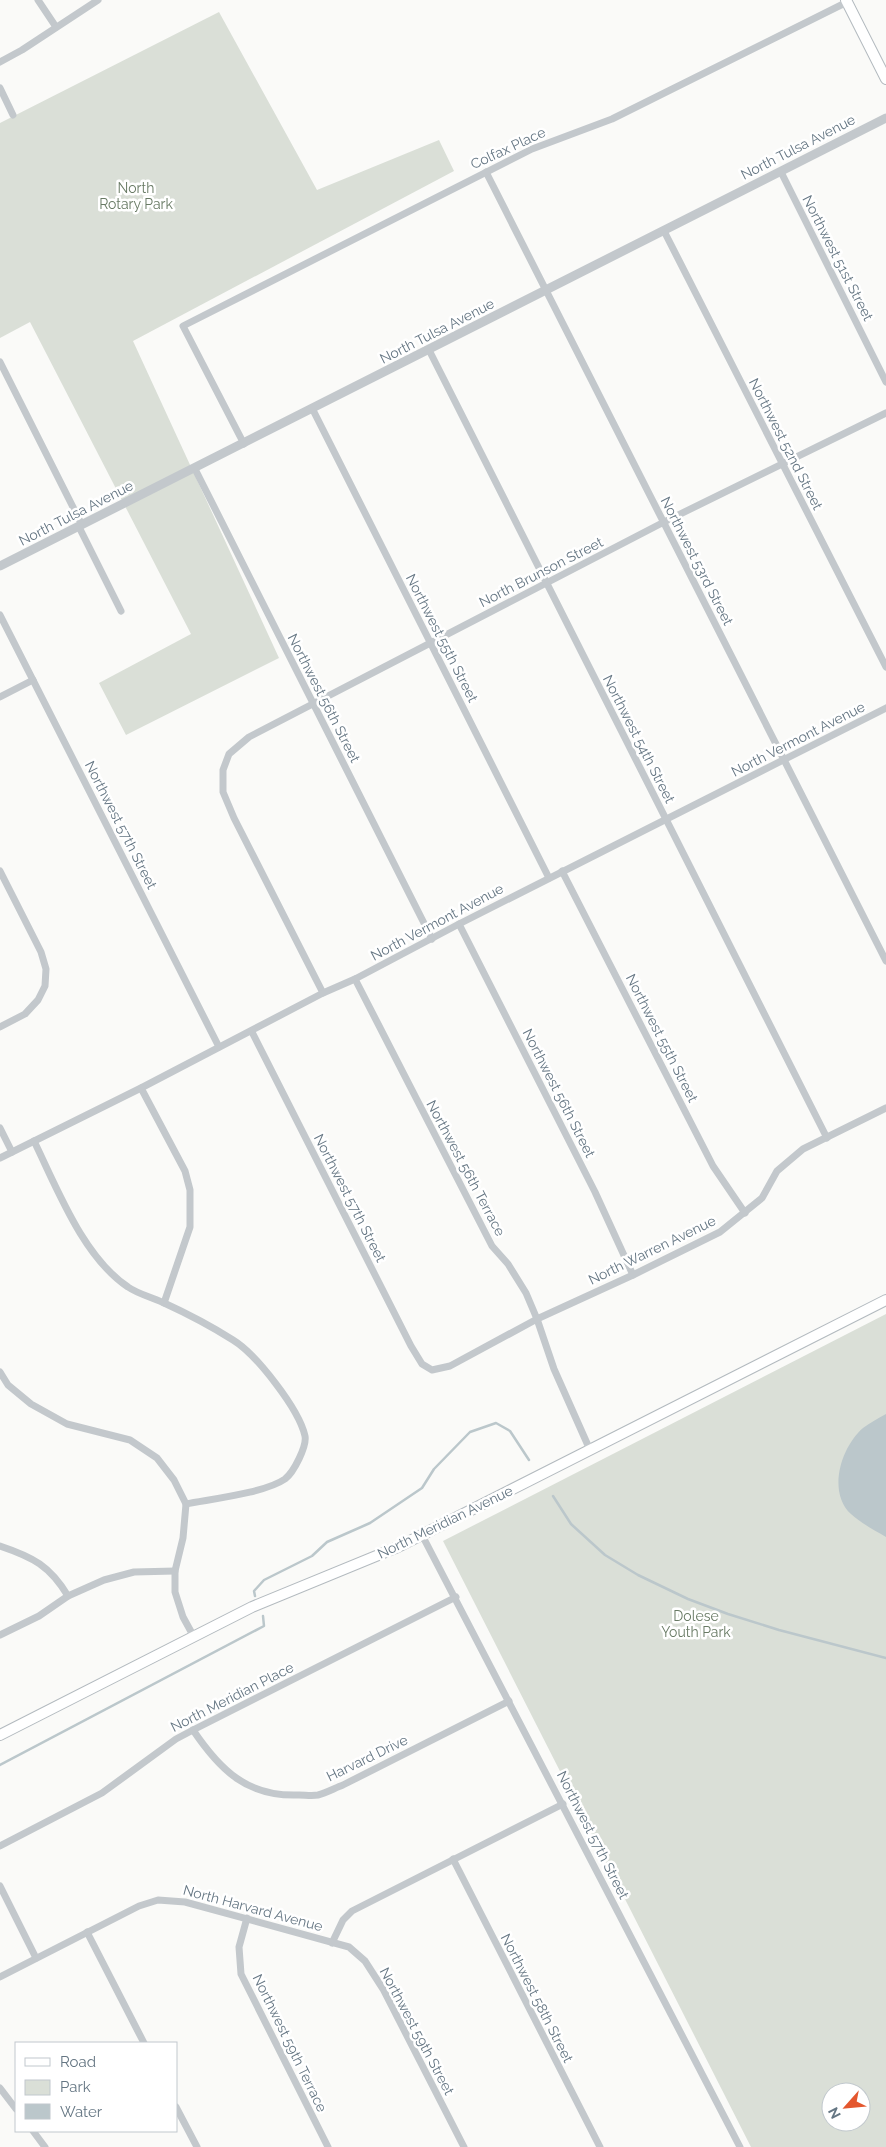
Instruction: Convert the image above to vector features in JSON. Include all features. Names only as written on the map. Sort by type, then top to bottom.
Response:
[{"type":"main road","points":[[846,1],[886,79]]},
{"type":"main road","name":"North Meridian Avenue","points":[[0,1735],[252,1607],[369,1560],[422,1534],[886,1300]]},
{"type":"street","points":[[38,0],[56,27]]},
{"type":"street","points":[[0,62],[22,50],[98,0]]},
{"type":"street","name":"Colfax Place","points":[[244,444],[183,326],[539,146],[612,118],[846,1]]},
{"type":"street","points":[[0,88],[14,115]]},
{"type":"street","name":"North Tulsa Avenue","points":[[0,566],[312,410],[886,118]]},
{"type":"street","name":"Northwest 53rd Street","points":[[486,172],[886,961]]},
{"type":"street","name":"Northwest 51st Street","points":[[781,172],[886,382]]},
{"type":"street","name":"Northwest 52nd Street","points":[[664,231],[886,667]]},
{"type":"street","name":"Northwest 54th Street","points":[[430,350],[827,1138]]},
{"type":"street","points":[[0,362],[121,611]]},
{"type":"street","name":"Northwest 55th Street","points":[[312,410],[549,878]]},
{"type":"street","name":"North Brunson Street","points":[[324,993],[234,818],[223,792],[223,770],[229,754],[249,737],[312,703],[547,584],[664,522],[886,413]]},
{"type":"street","name":"Northwest 56th Street","points":[[195,469],[432,939]]},
{"type":"street","name":"Northwest 57th Street","points":[[0,615],[219,1047]]},
{"type":"street","points":[[0,697],[33,680]]},
{"type":"street","name":"North Vermont Avenue","points":[[0,1158],[252,1032],[562,871],[886,708]]},
{"type":"street","points":[[0,871],[41,952],[46,969],[44,986],[38,1000],[25,1014],[0,1027]]},
{"type":"street","name":"Northwest 55th Street","points":[[562,871],[713,1166],[745,1214]]},
{"type":"street","name":"Northwest 56th Street","points":[[459,924],[595,1192],[633,1275]]},
{"type":"street","name":"Northwest 56th Terrace","points":[[355,979],[492,1246],[508,1264],[526,1293],[538,1319],[554,1369],[590,1450]]},
{"type":"street","name":"Northwest 57th Street","points":[[252,1032],[411,1346],[422,1364],[432,1370]]},
{"type":"street","points":[[141,1088],[185,1171],[190,1190],[190,1227],[164,1303]]},
{"type":"street","name":"North Warren Avenue","points":[[432,1370],[450,1366],[538,1319],[720,1232],[745,1214],[762,1198],[777,1171],[803,1149],[886,1108]]},
{"type":"street","points":[[0,1128],[12,1152]]},
{"type":"street","points":[[34,1141],[81,1236],[108,1270],[128,1287],[164,1303],[235,1341],[256,1360],[276,1384],[296,1414],[306,1437],[298,1463],[285,1479],[260,1489],[186,1504]]},
{"type":"street","points":[[0,1372],[8,1385],[31,1404],[67,1424],[130,1440],[157,1458],[174,1480],[186,1504],[183,1538],[175,1571],[176,1592],[184,1617],[194,1637]]},
{"type":"street","name":"Northwest 57th Street","points":[[422,1534],[740,2147]]},
{"type":"street","points":[[0,1546],[39,1563],[56,1577],[68,1596]]},
{"type":"street","points":[[0,1634],[39,1616],[68,1596],[104,1580],[134,1572],[175,1571]]},
{"type":"street","name":"North Meridian Place","points":[[0,1846],[102,1793],[176,1739],[456,1597]]},
{"type":"street","name":"Harvard Drive","points":[[193,1730],[210,1755],[236,1780],[261,1791],[282,1796],[317,1795],[343,1785],[509,1701]]},
{"type":"street","name":"North Harvard Avenue","points":[[0,1977],[139,1906],[163,1900],[186,1902],[332,1943],[343,1920],[352,1911],[563,1804]]},
{"type":"street","name":"Northwest 58th Street","points":[[453,1860],[600,2147]]},
{"type":"street","points":[[0,1886],[36,1958]]},
{"type":"street","name":"Northwest 59th Terrace","points":[[247,1918],[239,1947],[241,1974],[328,2147]]},
{"type":"street","points":[[87,1932],[143,2042]]},
{"type":"street","name":"Northwest 59th Street","points":[[332,1943],[349,1947],[365,1961],[383,1989],[464,2147]]},
{"type":"street","points":[[0,2088],[15,2108]]},
{"type":"street","points":[[178,2110],[197,2147]]},
{"type":"street","points":[[34,2132],[45,2147]]},
{"type":"green space","name":"North Rotary Park","points":[[219,12],[317,190],[439,140],[454,171],[133,341],[279,658],[126,735],[99,683],[191,634],[30,322],[0,338],[0,123]]},
{"type":"green space","name":"Dolese Youth Park","points":[[886,1314],[886,2147],[751,2147],[443,1541]]},
{"type":"water","points":[[886,1414],[886,1537],[851,1514],[844,1505],[838,1482],[843,1458],[855,1436],[863,1428]]},
{"type":"waterway","points":[[255,1596],[254,1591],[264,1580],[312,1556],[327,1542],[370,1523],[422,1488],[434,1469],[470,1432],[496,1423],[510,1431],[529,1460]]},
{"type":"waterway","points":[[553,1496],[571,1524],[605,1555],[638,1575],[688,1599],[728,1614],[779,1630],[886,1658]]},
{"type":"waterway","points":[[0,1765],[264,1626],[263,1616]]}]
